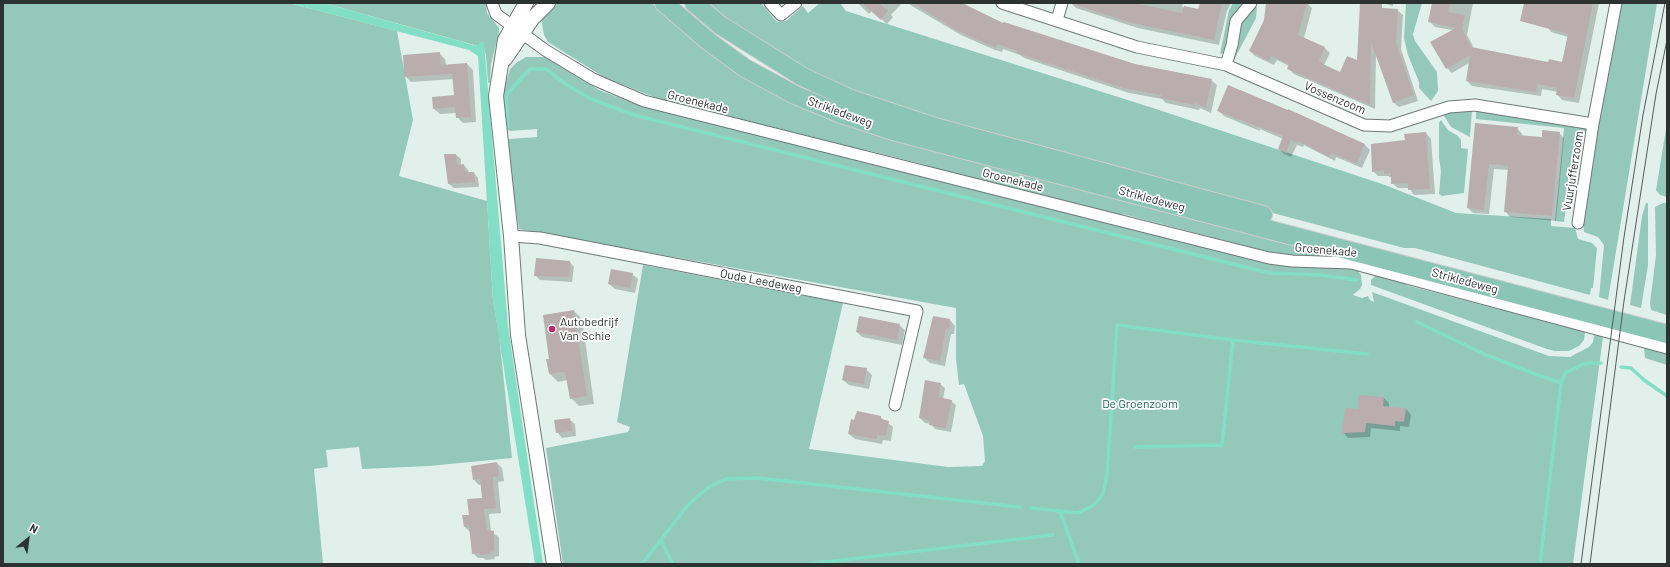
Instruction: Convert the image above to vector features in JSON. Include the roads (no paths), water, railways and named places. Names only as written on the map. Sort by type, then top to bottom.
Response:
[{"type":"main road","name":"Strikledeweg","points":[[664,3],[708,41],[745,68],[795,95],[841,114],[893,131],[1667,334]]},
{"type":"main road","name":"Strikledeweg","points":[[694,3],[720,26],[803,77],[851,99],[906,118],[1667,322]]},
{"type":"street","points":[[492,3],[496,14],[517,29]]},
{"type":"street","points":[[517,29],[526,3]]},
{"type":"street","points":[[548,3],[532,19],[517,29],[505,40],[496,96],[511,236],[518,335],[554,564]]},
{"type":"street","points":[[770,3],[781,15],[796,3]]},
{"type":"street","name":"Vossenzoom","points":[[1002,3],[1022,11],[1057,20],[1137,47],[1226,65],[1364,125],[1390,126],[1449,107],[1475,105],[1593,124]]},
{"type":"street","points":[[1057,20],[1062,3]]},
{"type":"street","points":[[1226,65],[1232,45],[1236,21],[1252,3]]},
{"type":"street","points":[[1593,124],[1616,3]]},
{"type":"street","name":"Groenekade","points":[[517,29],[544,50],[593,79],[644,101],[1269,258],[1292,261],[1351,263],[1667,348]]},
{"type":"street","name":"Vuurjufferzoom","points":[[1578,223],[1593,124]]},
{"type":"street","name":"Oude Leedeweg","points":[[511,236],[540,238],[917,311],[895,405]]},
{"type":"waterway","points":[[508,126],[506,95],[530,69],[546,69],[567,85],[591,99],[634,115],[1269,273],[1320,275],[1357,280]]},
{"type":"waterway","points":[[1417,322],[1484,354],[1561,383]]},
{"type":"waterway","points":[[1031,508],[1078,513],[1094,505],[1103,494],[1107,475],[1117,325],[1233,340]]},
{"type":"waterway","points":[[1135,447],[1222,445],[1233,340],[1367,354]]},
{"type":"waterway","points":[[1540,564],[1561,383],[1565,373],[1583,364],[1601,363]]},
{"type":"waterway","points":[[1621,367],[1631,368],[1644,380],[1667,396]]},
{"type":"waterway","points":[[642,564],[688,505],[709,487],[726,479],[758,478],[1020,507]]},
{"type":"waterway","points":[[1060,511],[1079,564]]},
{"type":"waterway","points":[[809,564],[1053,535]]},
{"type":"waterway","points":[[661,540],[673,564]]},
{"type":"tram line","points":[[1581,564],[1624,237],[1643,115],[1665,3]]},
{"type":"tram line","points":[[1590,564],[1624,301],[1656,94],[1667,40]]},
{"type":"place","name":"Autobedrijf Van Schie","points":[[552,329]]},
{"type":"park label","name":"De Groenzoom","points":[[1140,404]]}]
